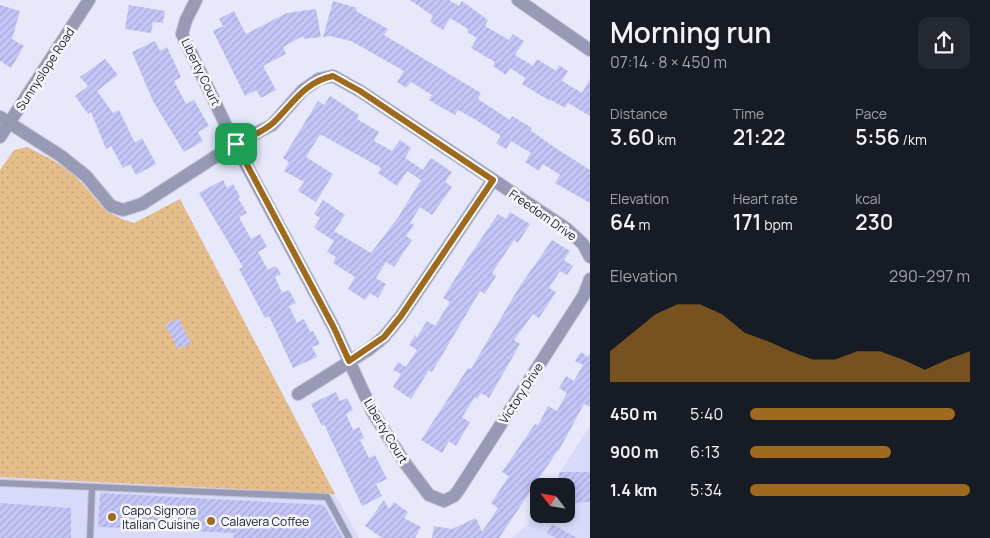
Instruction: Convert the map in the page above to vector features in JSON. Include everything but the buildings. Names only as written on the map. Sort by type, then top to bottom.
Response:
[{"type":"street","name":"Sunnyslope Road","points":[[0,137],[5,120],[89,0]]},
{"type":"street","name":"Liberty Court","points":[[196,0],[186,20],[182,34],[236,144],[334,328],[373,413],[405,463],[429,495],[444,500]]},
{"type":"street","points":[[518,0],[590,50]]},
{"type":"street","name":"Freedom Drive","points":[[5,120],[61,156],[86,176],[111,206],[123,210],[142,204],[236,144],[272,125],[303,90],[319,79],[333,76],[360,91],[567,229],[582,244],[590,257]]},
{"type":"street","points":[[298,394],[384,337],[401,316],[493,180]]},
{"type":"street","name":"Victory Drive","points":[[444,500],[454,496],[464,483],[584,294],[590,279]]},
{"type":"lane","points":[[0,483],[326,497],[350,538]]},
{"type":"lane","points":[[90,538],[92,487]]},
{"type":"shaded area","points":[[27,147],[72,173],[101,205],[114,215],[134,223],[180,199],[335,494],[0,477],[0,170],[14,150]]},
{"type":"shaded area","points":[[590,426],[590,538],[512,538],[526,526],[530,520],[530,523],[575,523],[575,478],[556,478]]},
{"type":"shaded area","points":[[0,476],[334,493],[359,538],[0,538]]},
{"type":"place","name":"Capo Signora Italian Cuisine","points":[[112,517]]},
{"type":"place","name":"Calavera Coffee","points":[[211,521]]},
{"type":"route","points":[[333,76],[360,91],[493,180],[401,316],[384,337],[368,350],[349,361],[334,328],[236,144],[272,125],[303,90],[319,79],[333,76]]}]
